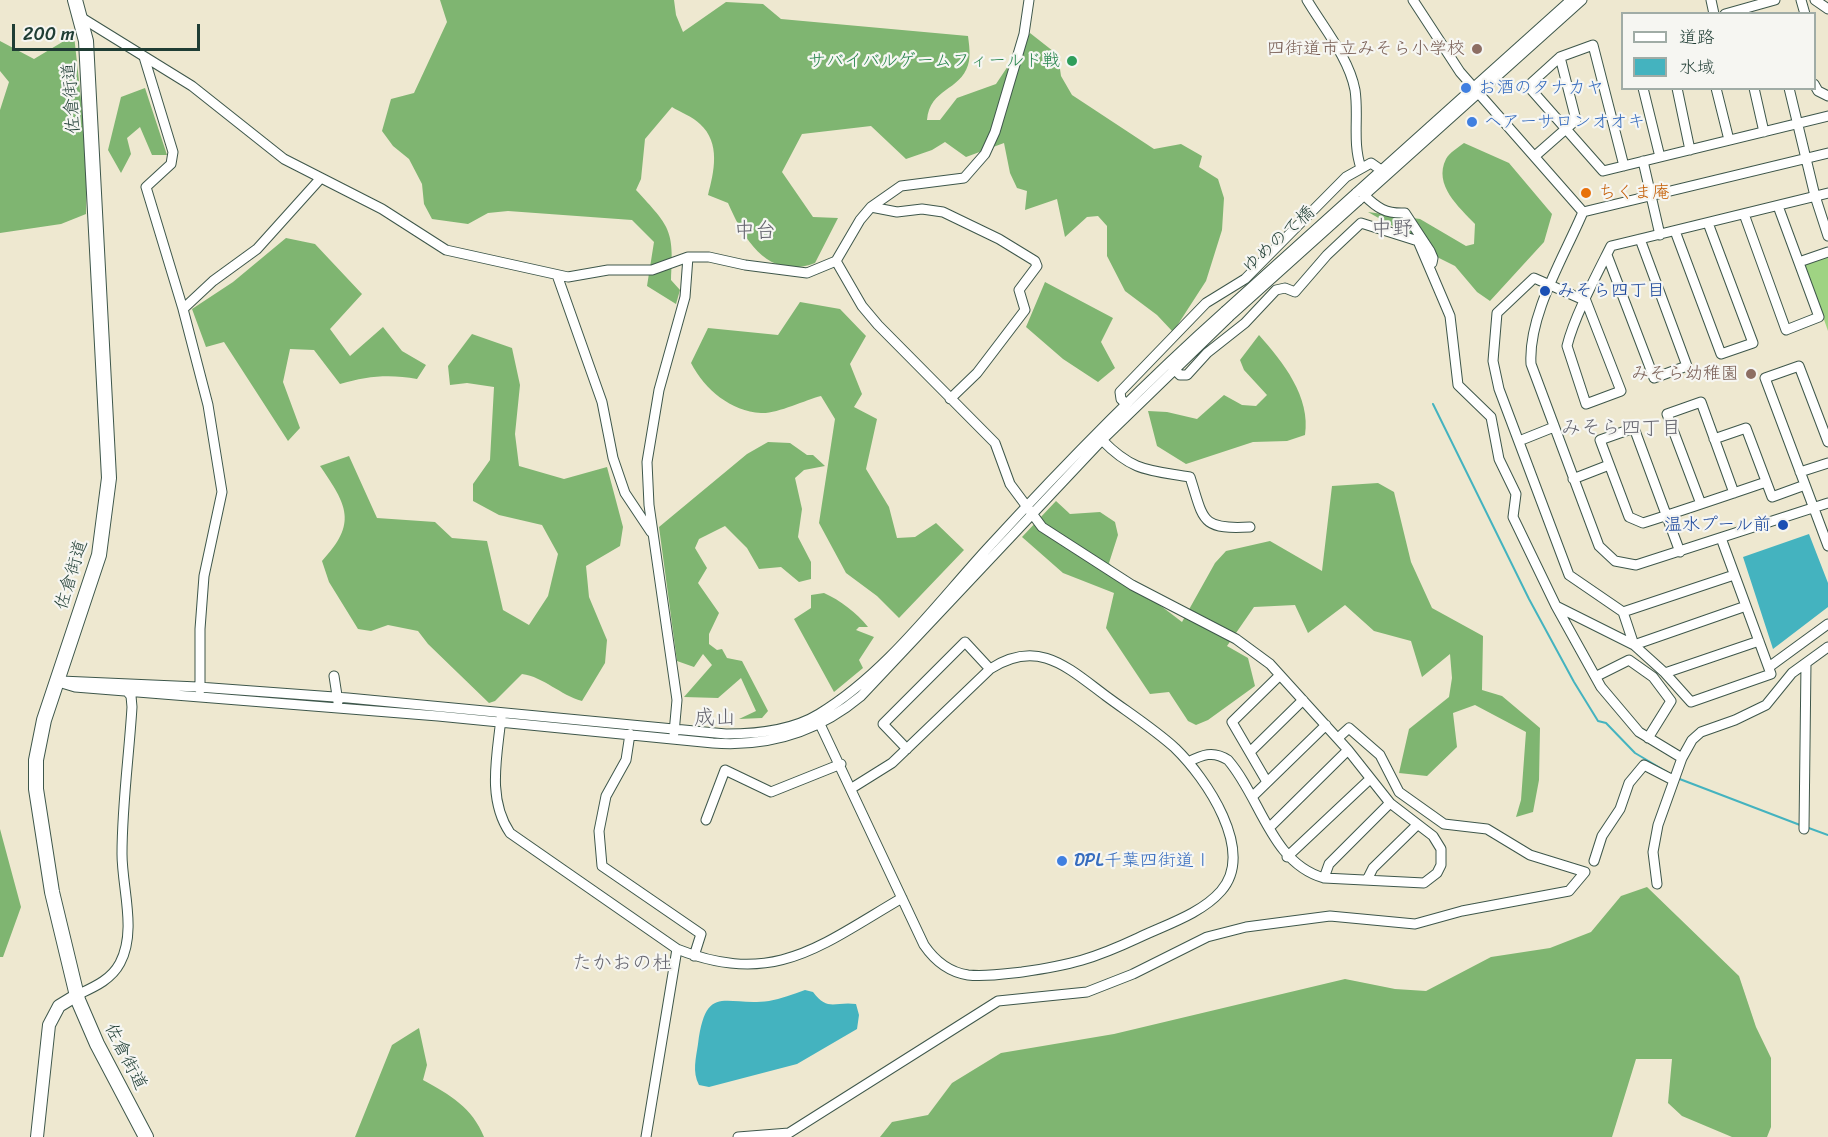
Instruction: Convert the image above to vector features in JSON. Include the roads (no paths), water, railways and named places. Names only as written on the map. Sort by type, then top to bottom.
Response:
[{"type":"highway","name":"佐倉街道","points":[[75,0],[86,41],[109,478],[99,555],[55,681],[38,749],[36,789],[52,892],[77,995],[97,1044],[146,1137]]},
{"type":"main road","points":[[37,1137],[49,1026],[59,1006],[77,995]]},
{"type":"street","points":[[81,18],[192,86],[284,159],[382,209],[446,250],[568,277],[608,270],[652,270],[688,257],[709,257],[796,273],[814,271],[836,261],[860,220],[872,207],[901,186],[963,178],[985,154],[1024,34],[1029,0]]},
{"type":"street","points":[[1307,0],[1349,72],[1355,91],[1357,156],[1361,168]]},
{"type":"street","points":[[1413,0],[1460,72],[1583,212]]},
{"type":"street","points":[[1359,196],[1571,0]]},
{"type":"street","points":[[1359,196],[1381,170],[1582,0]]},
{"type":"street","points":[[1815,0],[1828,9]]},
{"type":"street","points":[[1734,12],[1771,1]]},
{"type":"street","points":[[1624,166],[1593,45],[1560,57],[1528,86],[1603,171],[1624,166],[1643,161],[1690,150],[1729,140],[1764,132],[1828,116]]},
{"type":"street","points":[[144,57],[174,152],[171,164],[146,187],[183,309],[208,405],[222,492],[204,576],[198,687],[201,692],[213,698]]},
{"type":"street","points":[[1535,156],[1576,120],[1560,57]]},
{"type":"street","points":[[1816,86],[1818,91],[1828,96]]},
{"type":"street","points":[[1643,90],[1660,157]]},
{"type":"street","points":[[1677,90],[1690,150]]},
{"type":"street","points":[[1716,90],[1729,140]]},
{"type":"street","points":[[1754,90],[1764,132]]},
{"type":"street","points":[[1790,90],[1808,159],[1815,196],[1828,236]]},
{"type":"street","points":[[1583,212],[1828,153]]},
{"type":"street","points":[[1643,161],[1660,235]]},
{"type":"street","points":[[1126,404],[1121,399],[1120,392],[1206,303],[1239,283],[1255,269],[1347,177],[1371,163],[1381,170]]},
{"type":"street","points":[[183,309],[213,281],[256,249],[320,178]]},
{"type":"street","points":[[1634,645],[1623,612],[1568,572],[1499,389],[1493,361],[1497,313],[1534,278],[1586,301],[1621,391],[1586,404],[1567,346],[1586,301],[1611,246],[1828,193]]},
{"type":"street","points":[[1359,196],[1380,210],[1392,214],[1405,213],[1430,251],[1433,258],[1430,264]]},
{"type":"street","name":"ゆめのて橋","points":[[1227,314],[1359,196]]},
{"type":"street","points":[[1744,214],[1786,330],[1819,317],[1778,206]]},
{"type":"street","points":[[872,207],[897,212],[922,209],[943,212],[999,239],[1035,261],[1037,266],[1019,290],[1025,310],[977,373],[950,399]]},
{"type":"street","points":[[1583,212],[1535,326],[1531,354],[1554,427],[1590,526],[1605,555],[1626,565],[1636,565],[1828,503]]},
{"type":"street","points":[[1173,368],[1180,375],[1187,375],[1207,353],[1235,333],[1276,290],[1285,288],[1295,292],[1361,223],[1418,241],[1430,264],[1450,316],[1458,385],[1491,417],[1499,459],[1516,494],[1513,517],[1556,606],[1597,676],[1601,687],[1648,738],[1682,758]]},
{"type":"street","points":[[1675,231],[1721,354],[1753,343],[1708,223]]},
{"type":"street","points":[[1607,255],[1654,378],[1687,366],[1641,240]]},
{"type":"street","points":[[1799,262],[1828,252]]},
{"type":"street","points":[[683,740],[674,735],[677,700],[654,537],[647,462],[659,390],[685,297],[688,257]]},
{"type":"street","points":[[836,261],[862,306],[995,443],[1010,483],[1029,512],[1051,533],[1132,585],[1236,639],[1270,664],[1338,738],[1390,803],[1433,836],[1441,849],[1441,865],[1437,873],[1424,883],[1414,884],[1324,878],[1298,868],[1287,857],[1234,767],[1221,756],[1208,754],[1188,762]]},
{"type":"street","points":[[1255,269],[1276,290]]},
{"type":"street","points":[[557,275],[602,402],[613,458],[625,493],[654,537]]},
{"type":"street","points":[[55,681],[74,679],[336,698],[683,740],[732,744],[764,742],[818,720],[852,691],[1227,314]]},
{"type":"street","points":[[1029,512],[1126,404],[1227,314]]},
{"type":"street","points":[[1828,442],[1799,366],[1766,378],[1828,545]]},
{"type":"street","points":[[1701,504],[1666,414],[1701,402],[1734,493]]},
{"type":"street","points":[[1519,441],[1554,427]]},
{"type":"street","points":[[1680,552],[1666,516],[1634,428],[1600,440],[1629,517],[1643,523],[1666,516],[1766,482]]},
{"type":"street","points":[[1714,439],[1746,428],[1772,497],[1805,486]]},
{"type":"street","points":[[1102,440],[1120,459],[1137,467],[1190,477],[1203,514],[1213,525],[1227,528],[1250,527]]},
{"type":"street","points":[[1800,472],[1828,463]]},
{"type":"street","points":[[1573,479],[1609,465]]},
{"type":"street","points":[[1556,606],[1634,645],[1665,673],[1691,702],[1772,674],[1720,538]]},
{"type":"street","points":[[1623,612],[1734,575]]},
{"type":"street","points":[[1634,645],[1746,606]]},
{"type":"street","points":[[1769,668],[1828,624]]},
{"type":"street","points":[[1665,673],[1759,641]]},
{"type":"street","points":[[907,749],[883,724],[965,642],[990,669]]},
{"type":"street","points":[[1657,884],[1653,866],[1654,838],[1673,780],[1692,740],[1701,732],[1735,720],[1766,705],[1792,673],[1828,647]]},
{"type":"street","points":[[818,720],[841,764],[902,898],[924,945],[942,966],[954,972],[989,976],[1071,965],[1100,957],[1208,903],[1230,878],[1234,860],[1229,829],[1188,762],[1160,736],[1064,665],[1052,659],[1019,656],[990,669],[907,749],[873,777],[852,788]]},
{"type":"street","points":[[1597,676],[1629,660],[1653,677],[1671,701],[1648,738]]},
{"type":"street","points":[[1804,829],[1806,663]]},
{"type":"street","points":[[1267,782],[1232,722],[1280,675]]},
{"type":"street","points":[[334,676],[336,698],[348,708]]},
{"type":"street","points":[[55,681],[75,687],[147,693],[744,734],[818,720]]},
{"type":"street","points":[[77,995],[103,982],[111,975],[120,962],[126,944],[127,917],[122,854],[132,707],[131,696],[126,690]]},
{"type":"street","points":[[132,707],[135,699],[147,693]]},
{"type":"street","points":[[1250,752],[1303,700]]},
{"type":"street","points":[[501,717],[495,792],[501,820],[510,833],[677,949],[729,965],[754,966],[778,962],[802,955],[902,898]]},
{"type":"street","points":[[1252,797],[1326,725]]},
{"type":"street","points":[[738,1137],[789,1133],[998,1000],[1087,992],[1133,974],[1207,937],[1246,927],[1330,916],[1415,924],[1462,911],[1569,891],[1585,872],[1530,855],[1487,829],[1444,824],[1399,792],[1374,747],[1349,728],[1338,738]]},
{"type":"street","points":[[630,734],[626,760],[606,796],[599,831],[602,866],[701,934],[694,956]]},
{"type":"street","points":[[1270,827],[1348,750]]},
{"type":"street","points":[[706,820],[725,770],[771,792],[841,764]]},
{"type":"street","points":[[1594,861],[1602,836],[1620,809],[1629,783],[1644,765],[1673,780]]},
{"type":"street","points":[[1287,857],[1370,779]]},
{"type":"street","points":[[1324,878],[1329,864],[1390,803]]},
{"type":"street","points":[[1367,880],[1373,868],[1417,825]]},
{"type":"street","points":[[646,1137],[677,949]]},
{"type":"water","points":[[1809,534],[1828,583],[1828,607],[1773,649],[1743,557]]},
{"type":"water","points":[[805,990],[813,992],[828,1004],[856,1004],[859,1015],[857,1029],[797,1064],[709,1087],[699,1085],[695,1070],[698,1044],[706,1012],[712,1005],[729,1001],[769,1001]]},
{"type":"waterway","points":[[1433,404],[1529,599],[1598,721],[1606,723],[1635,753],[1667,772]]},
{"type":"waterway","points":[[1677,778],[1800,825]]},
{"type":"waterway","points":[[1806,827],[1828,835]]},
{"type":"place","name":"四街道市立みそら小学校","points":[[1477,49]]},
{"type":"place","name":"サバイバルゲームフィールド戦","points":[[1072,61]]},
{"type":"place","name":"お酒のタナカヤ","points":[[1466,88]]},
{"type":"place","name":"ヘアーサロンオオキ","points":[[1472,122]]},
{"type":"place","name":"ちくま庵","points":[[1586,193]]},
{"type":"place","name":"みそら四丁目","points":[[1545,291]]},
{"type":"place","name":"みそら幼稚園","points":[[1751,374]]},
{"type":"place","name":"温水プール前","points":[[1783,525]]},
{"type":"place","name":"DPL千葉四街道Ⅰ","points":[[1062,861]]},
{"type":"district","name":"中野","points":[[1392,230]]},
{"type":"district","name":"中台","points":[[755,232]]},
{"type":"district","name":"みそら四丁目","points":[[1621,429]]},
{"type":"district","name":"成山","points":[[715,719]]},
{"type":"district","name":"たかおの杜","points":[[622,964]]}]
